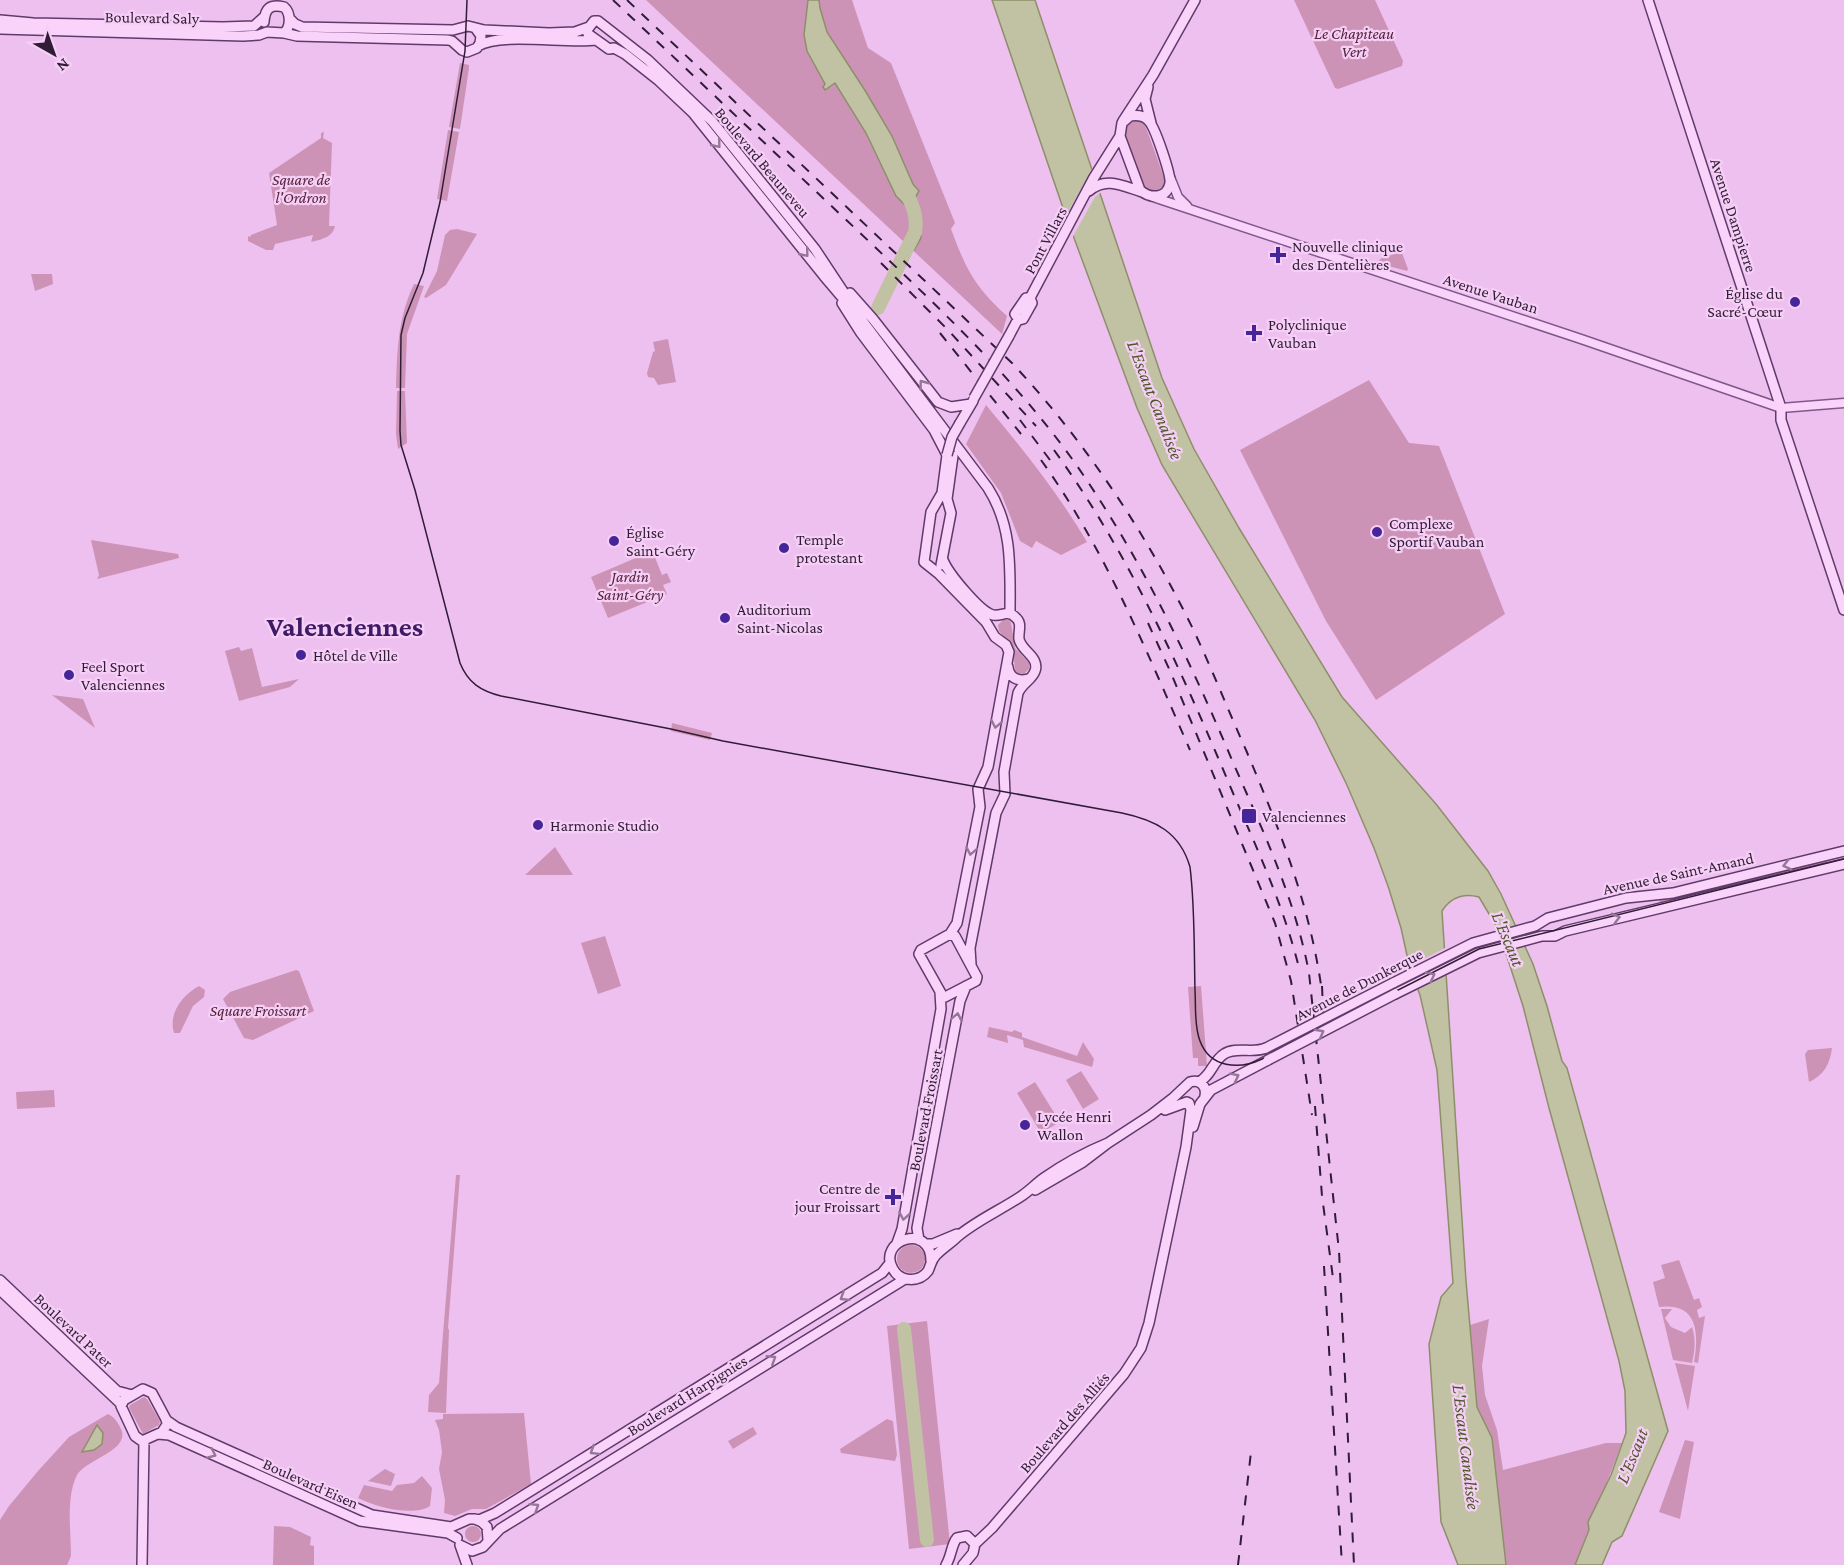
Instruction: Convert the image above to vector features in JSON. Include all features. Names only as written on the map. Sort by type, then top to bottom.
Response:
[{"type":"main road","points":[[1142,192],[1120,136],[1122,123],[1153,75],[1195,0]]},
{"type":"main road","name":"Avenue Dampierre","points":[[1648,0],[1781,408],[1781,420],[1844,610]]},
{"type":"main road","points":[[284,33],[288,29],[289,18],[286,8],[273,6],[265,11],[264,27],[267,32],[297,36],[451,40],[467,52],[473,51],[488,41],[581,42],[596,40]]},
{"type":"main road","name":"Boulevard Saly","points":[[0,20],[33,23],[223,27],[254,26],[264,17]]},
{"type":"main road","points":[[289,18],[302,27],[411,30],[460,29],[468,26],[476,29],[549,33],[575,32],[589,27],[588,33],[596,40]]},
{"type":"main road","name":"Boulevard Beauneveu","points":[[589,27],[597,20],[648,60],[712,121],[811,243],[827,273]]},
{"type":"main road","points":[[456,44],[455,36],[460,29]]},
{"type":"main road","points":[[476,29],[481,37],[478,46]]},
{"type":"main road","name":"Boulevard Saly","points":[[0,30],[254,36],[267,32]]},
{"type":"main road","points":[[614,48],[620,38]]},
{"type":"main road","name":"Boulevard Beauneveu","points":[[596,40],[610,50],[614,48],[649,73],[689,110],[827,273],[988,488],[1005,524],[1009,546],[1010,614],[1019,622],[1020,643],[1036,663],[1034,674],[1028,679]]},
{"type":"main road","points":[[1153,75],[1145,96],[1152,125],[1170,177],[1170,184],[1165,192],[1153,197]]},
{"type":"main road","points":[[1122,123],[1137,115],[1144,117],[1152,125]]},
{"type":"main road","name":"Pont Villars","points":[[973,401],[1018,320],[1016,314],[1023,299],[1030,298],[1102,164],[1120,136]]},
{"type":"main road","name":"Pont Villars","points":[[1086,195],[1095,187],[1109,183],[1153,197]]},
{"type":"main road","points":[[827,273],[876,322],[935,400],[951,407],[973,401]]},
{"type":"main road","points":[[827,273],[861,333],[934,430],[950,456],[942,493],[932,512],[924,556],[926,564],[944,579],[1008,649],[1009,673],[1021,681],[1028,679]]},
{"type":"main road","points":[[931,567],[939,567],[943,560],[951,513],[948,494],[952,437],[973,401]]},
{"type":"main road","points":[[1781,408],[1787,418],[1844,592]]},
{"type":"main road","points":[[935,506],[941,504],[950,508]]},
{"type":"main road","points":[[943,560],[950,573],[981,606],[988,612],[998,615]]},
{"type":"main road","points":[[992,631],[992,622],[998,615],[1010,614]]},
{"type":"main road","points":[[966,986],[947,997],[943,996],[919,954],[950,934],[957,923],[980,799],[978,789],[984,780],[1008,667]]},
{"type":"main road","points":[[970,964],[970,948],[996,813],[1006,793],[1003,783],[1004,768],[1018,693],[1028,679]]},
{"type":"main road","points":[[984,780],[994,777],[1003,783]]},
{"type":"main road","points":[[980,799],[990,805],[1000,802]]},
{"type":"main road","name":"Avenue de Saint-Amand","points":[[1554,918],[1626,898],[1673,893],[1844,851]]},
{"type":"main road","name":"Avenue de Saint-Amand","points":[[1559,932],[1844,864]]},
{"type":"main road","points":[[1547,918],[1554,918],[1560,924],[1559,932],[1553,936],[1543,936],[1539,924],[1547,918]]},
{"type":"main road","name":"Avenue de Dunkerque","points":[[1199,1082],[1226,1053],[1266,1048],[1454,952],[1485,939],[1539,924]]},
{"type":"main road","points":[[950,934],[955,936],[970,964]]},
{"type":"main road","name":"Avenue de Dunkerque","points":[[1203,1099],[1216,1087],[1457,962],[1488,950],[1543,936]]},
{"type":"main road","name":"Boulevard Froissart","points":[[922,1242],[917,1228],[960,1001],[966,986],[976,981],[977,977],[970,964]]},
{"type":"main road","name":"Boulevard Froissart","points":[[897,1244],[902,1228],[941,1009],[940,992]]},
{"type":"main road","points":[[1190,1082],[1199,1082],[1204,1087],[1203,1099],[1186,1147],[1191,1110],[1183,1096],[1183,1088],[1190,1082]]},
{"type":"main road","name":"Boulevard Harpignies","points":[[488,1540],[498,1530],[905,1279],[912,1280],[922,1276],[931,1261],[964,1232],[1089,1158],[1152,1115],[1183,1088]]},
{"type":"main road","points":[[1188,1102],[1195,1104],[1203,1099]]},
{"type":"main road","name":"Boulevard Harpignies","points":[[1152,1115],[1188,1102]]},
{"type":"main road","name":"Boulevard des Alliés","points":[[963,1565],[974,1551],[975,1544],[992,1528],[1128,1370],[1143,1342],[1186,1147]]},
{"type":"main road","name":"Boulevard Harpignies","points":[[897,1244],[906,1239],[933,1244],[964,1232]]},
{"type":"main road","points":[[922,1242],[930,1253],[931,1261]]},
{"type":"main road","points":[[897,1244],[891,1253],[890,1263],[894,1272],[905,1279]]},
{"type":"main road","name":"Boulevard Harpignies","points":[[479,1520],[492,1515],[876,1276],[890,1263]]},
{"type":"main road","name":"Boulevard Pater","points":[[0,1280],[118,1392],[132,1395]]},
{"type":"main road","name":"Boulevard Pater","points":[[0,1290],[121,1404]]},
{"type":"main road","points":[[143,1389],[149,1390],[166,1420],[167,1427],[144,1440],[136,1437],[123,1413],[121,1404],[132,1395],[143,1389]]},
{"type":"main road","name":"Boulevard Eisen","points":[[166,1420],[176,1427],[372,1515],[449,1527],[462,1523]]},
{"type":"main road","name":"Boulevard Eisen","points":[[158,1434],[169,1435],[360,1521],[448,1533],[460,1542]]},
{"type":"main road","points":[[142,1565],[144,1440]]},
{"type":"main road","points":[[467,1565],[458,1531],[462,1523],[470,1519],[479,1520],[488,1528],[488,1540],[472,1565]]},
{"type":"main road","points":[[946,1565],[953,1551],[954,1542],[960,1537],[970,1538],[975,1544]]},
{"type":"main road","points":[[460,1542],[471,1551],[481,1549]]},
{"type":"main road","points":[[953,1551],[960,1558],[970,1557]]},
{"type":"street","points":[[1170,177],[1178,197],[1190,208]]},
{"type":"street","name":"Avenue Vauban","points":[[1153,197],[1781,408]]},
{"type":"street","points":[[1781,408],[1844,403]]},
{"type":"green space","points":[[646,0],[852,0],[868,48],[891,63],[955,223],[951,229],[961,255],[979,286],[1007,316],[1002,334]]},
{"type":"green space","name":"Le Chapiteau Vert","points":[[1294,0],[1375,0],[1403,61],[1402,66],[1338,89],[1335,88]]},
{"type":"green space","points":[[460,63],[469,65],[469,68],[460,129],[449,127]]},
{"type":"green space","points":[[1137,118],[1144,122],[1165,180],[1165,184],[1157,191],[1146,190],[1141,184],[1125,133],[1125,126]]},
{"type":"green space","points":[[448,130],[459,132],[447,201],[437,199]]},
{"type":"green space","name":"Square de l'Ordron","points":[[324,132],[323,138],[332,143],[329,226],[335,226],[332,233],[311,242],[313,235],[275,244],[273,250],[266,250],[248,241],[248,236],[277,225],[269,173],[321,138],[321,133]]},
{"type":"green space","points":[[457,229],[477,234],[446,285],[426,298],[424,297],[437,271],[445,235],[450,230]]},
{"type":"green space","points":[[1402,253],[1407,271],[1381,264],[1379,261],[1380,259]]},
{"type":"green space","points":[[31,274],[52,274],[53,284],[35,291]]},
{"type":"green space","points":[[414,284],[424,286],[407,334],[405,388],[396,388],[402,322]]},
{"type":"green space","points":[[668,339],[676,382],[658,385],[654,378],[648,377],[647,373],[655,351],[653,342]]},
{"type":"green space","name":"Complexe Sportif Vauban","points":[[1369,380],[1409,443],[1439,446],[1505,614],[1376,700],[1326,621],[1240,450]]},
{"type":"green space","points":[[397,391],[405,391],[407,443],[398,449],[396,434]]},
{"type":"green space","points":[[986,405],[1040,472],[1087,542],[1061,555],[1036,541],[1032,548],[1020,541],[1001,493],[966,444]]},
{"type":"green space","points":[[91,540],[178,554],[179,558],[97,579],[99,575]]},
{"type":"green space","name":"Jardin Saint-Géry","points":[[657,549],[658,553],[654,555],[662,575],[667,573],[671,582],[663,585],[667,594],[608,618],[591,577]]},
{"type":"green space","points":[[1003,620],[1009,620],[1011,623],[1015,648],[1029,663],[1029,669],[1024,674],[1015,671],[1013,648],[999,631],[998,625]]},
{"type":"green space","points":[[239,647],[241,651],[252,648],[262,687],[299,679],[290,687],[239,701],[225,651]]},
{"type":"green space","points":[[52,695],[83,699],[95,728]]},
{"type":"green space","points":[[672,723],[712,733],[710,740],[671,731]]},
{"type":"green space","points":[[555,847],[573,875],[525,875]]},
{"type":"green space","points":[[1827,858],[1828,864],[1660,904],[1659,897]]},
{"type":"green space","points":[[605,936],[621,986],[598,994],[581,943]]},
{"type":"green space","name":"Square Froissart","points":[[296,970],[299,971],[314,1011],[253,1040],[244,1038],[223,999],[230,992]]},
{"type":"green space","points":[[199,986],[205,990],[204,997],[193,1006],[180,1033],[174,1033],[173,1019],[178,1006],[187,994]]},
{"type":"green space","points":[[1201,986],[1207,1066],[1198,1066],[1198,1058],[1193,1058],[1188,987]]},
{"type":"green space","points":[[989,1027],[1012,1032],[1014,1030],[1022,1033],[1022,1037],[1077,1056],[1083,1042],[1094,1059],[1092,1067],[1024,1047],[1023,1040],[1007,1035],[1008,1043],[987,1037]]},
{"type":"green space","points":[[1832,1048],[1825,1068],[1819,1076],[1809,1082],[1805,1054],[1808,1050]]},
{"type":"green space","points":[[1081,1071],[1099,1099],[1083,1109],[1066,1080]]},
{"type":"green space","points":[[1035,1082],[1060,1122],[1041,1133],[1017,1093]]},
{"type":"green space","points":[[54,1090],[55,1107],[17,1109],[16,1092]]},
{"type":"green space","points":[[456,1175],[460,1175],[448,1328],[446,1413],[428,1412],[429,1395],[439,1383]]},
{"type":"green space","points":[[911,1245],[921,1249],[925,1259],[921,1269],[911,1273],[901,1269],[897,1259],[901,1249]]},
{"type":"green space","points":[[1679,1260],[1694,1300],[1699,1298],[1702,1307],[1697,1310],[1699,1318],[1705,1316],[1698,1363],[1694,1362],[1696,1340],[1693,1322],[1682,1309],[1659,1307],[1653,1282],[1665,1278],[1661,1265]]},
{"type":"green space","points":[[1661,1309],[1672,1309],[1665,1318],[1671,1327],[1685,1333],[1692,1327],[1695,1345],[1692,1363],[1673,1360]]},
{"type":"green space","points":[[1489,1319],[1482,1366],[1485,1395],[1497,1430],[1503,1470],[1606,1443],[1622,1443],[1575,1565],[1506,1565],[1492,1438],[1477,1407],[1470,1325]]},
{"type":"green space","points":[[927,1321],[950,1544],[909,1549],[887,1326]]},
{"type":"green space","points":[[1675,1363],[1695,1366],[1688,1411]]},
{"type":"green space","points":[[144,1397],[160,1421],[159,1425],[143,1434],[129,1408],[130,1405]]},
{"type":"green space","points":[[524,1413],[531,1484],[486,1509],[472,1509],[455,1516],[444,1513],[445,1500],[439,1469],[442,1452],[435,1420],[443,1419],[443,1414]]},
{"type":"green space","points":[[108,1414],[118,1423],[122,1435],[114,1449],[88,1465],[76,1477],[71,1496],[71,1556],[67,1565],[0,1565],[0,1520],[9,1506],[69,1437]]},
{"type":"green space","points":[[887,1419],[893,1421],[897,1455],[895,1461],[841,1453],[840,1449]]},
{"type":"green space","points":[[753,1427],[757,1434],[733,1449],[728,1441]]},
{"type":"green space","points":[[1685,1440],[1694,1442],[1680,1519],[1659,1512]]},
{"type":"green space","points":[[385,1469],[395,1474],[391,1486],[368,1481]]},
{"type":"green space","points":[[422,1476],[432,1488],[430,1506],[423,1509],[394,1510],[358,1498],[364,1485],[392,1491],[397,1485],[414,1483]]},
{"type":"green space","points":[[274,1526],[290,1527],[311,1537],[310,1545],[314,1546],[314,1565],[273,1565]]},
{"type":"green space","points":[[470,1526],[476,1526],[481,1534],[479,1540],[470,1542],[465,1537],[465,1531]]},
{"type":"water","points":[[808,0],[819,0],[827,32],[892,136],[913,184],[919,191],[912,203],[914,210],[917,210],[921,238],[914,250],[904,241],[912,224],[909,204],[905,205],[896,196],[866,133],[835,83],[825,90],[823,87],[825,84],[807,51],[804,35]]},
{"type":"water","points":[[992,0],[1035,0],[1162,378],[1194,449],[1239,528],[1342,697],[1436,804],[1488,871],[1533,964],[1562,1061],[1567,1068],[1668,1431],[1622,1536],[1612,1542],[1602,1565],[1575,1565],[1589,1530],[1588,1522],[1611,1475],[1626,1433],[1625,1391],[1619,1361],[1523,1006],[1498,929],[1479,897],[1468,896],[1454,899],[1442,911],[1466,1281],[1477,1407],[1492,1438],[1506,1565],[1458,1565],[1441,1522],[1429,1344],[1441,1297],[1453,1283],[1437,1070],[1420,995],[1410,969],[1401,928],[1374,848],[1315,720],[1162,465],[1137,408],[1064,211]]},
{"type":"water","points":[[97,1425],[103,1433],[102,1444],[94,1450],[82,1452]]},
{"type":"pier","points":[[1094,165],[1103,191],[1095,197],[1071,240],[1064,219]]},
{"type":"pier","points":[[1447,947],[1449,974],[1415,991],[1406,968]]},
{"type":"waterway","points":[[878,308],[915,232],[915,215],[905,190]]},
{"type":"waterway","points":[[904,1329],[927,1540]]},
{"type":"tram line","points":[[467,0],[465,51],[440,202],[423,273],[405,318],[401,335],[400,431],[401,445],[460,663],[471,681],[481,689],[501,696],[723,741],[1122,813],[1155,824],[1173,836],[1186,855],[1190,867],[1194,913],[1197,1029],[1205,1050],[1211,1057],[1226,1064],[1244,1065],[1262,1059],[1479,949],[1844,859]]},
{"type":"railway","points":[[613,0],[916,286],[1026,400],[1099,498],[1142,570],[1180,645],[1277,864],[1303,945],[1309,973],[1339,1251],[1354,1565]]},
{"type":"railway","points":[[627,0],[1012,363],[1089,456],[1134,523],[1175,593],[1213,674],[1259,780],[1292,868],[1310,928],[1322,992]]},
{"type":"railway","points":[[881,263],[949,331],[1036,426]]},
{"type":"railway","points":[[940,333],[1021,434]]},
{"type":"railway","points":[[1020,420],[1056,468]]},
{"type":"railway","points":[[1054,450],[1107,531],[1131,573],[1174,660],[1270,881],[1287,926],[1300,972]]},
{"type":"railway","points":[[1041,460],[1064,494],[1105,565],[1190,750]]},
{"type":"railway","points":[[1148,623],[1275,923],[1291,981],[1312,1115]]},
{"type":"railway","points":[[1322,986],[1324,1031]]},
{"type":"railway","points":[[1315,1106],[1322,1196],[1333,1278]]},
{"type":"railway","points":[[1324,1266],[1342,1565]]},
{"type":"railway","points":[[1238,1565],[1251,1452]]},
{"type":"place","name":"Nouvelle clinique des Dentelières","points":[[1278,255]]},
{"type":"place","name":"Église du Sacré-Cœur","points":[[1795,302]]},
{"type":"place","name":"Polyclinique Vauban","points":[[1254,333]]},
{"type":"place","name":"Complexe Sportif Vauban","points":[[1377,532]]},
{"type":"place","name":"Église Saint-Géry","points":[[614,541]]},
{"type":"place","name":"Temple protestant","points":[[784,548]]},
{"type":"place","name":"Auditorium Saint-Nicolas","points":[[725,618]]},
{"type":"place","name":"Hôtel de Ville","points":[[301,655]]},
{"type":"place","name":"Feel Sport Valenciennes","points":[[69,675]]},
{"type":"place","name":"Valenciennes","points":[[1249,816]]},
{"type":"place","name":"Harmonie Studio","points":[[538,825]]},
{"type":"place","name":"Lycée Henri Wallon","points":[[1025,1125]]},
{"type":"place","name":"Centre de jour Froissart","points":[[893,1197]]},
{"type":"district","name":"Valenciennes","points":[[345,626]]},
{"type":"water label","name":"L'Escaut Canalisée","points":[[1155,400]]},
{"type":"water label","name":"L'Escaut","points":[[1508,939]]},
{"type":"water label","name":"L'Escaut Canalisée","points":[[1466,1447]]},
{"type":"water label","name":"L'Escaut","points":[[1632,1456]]}]
